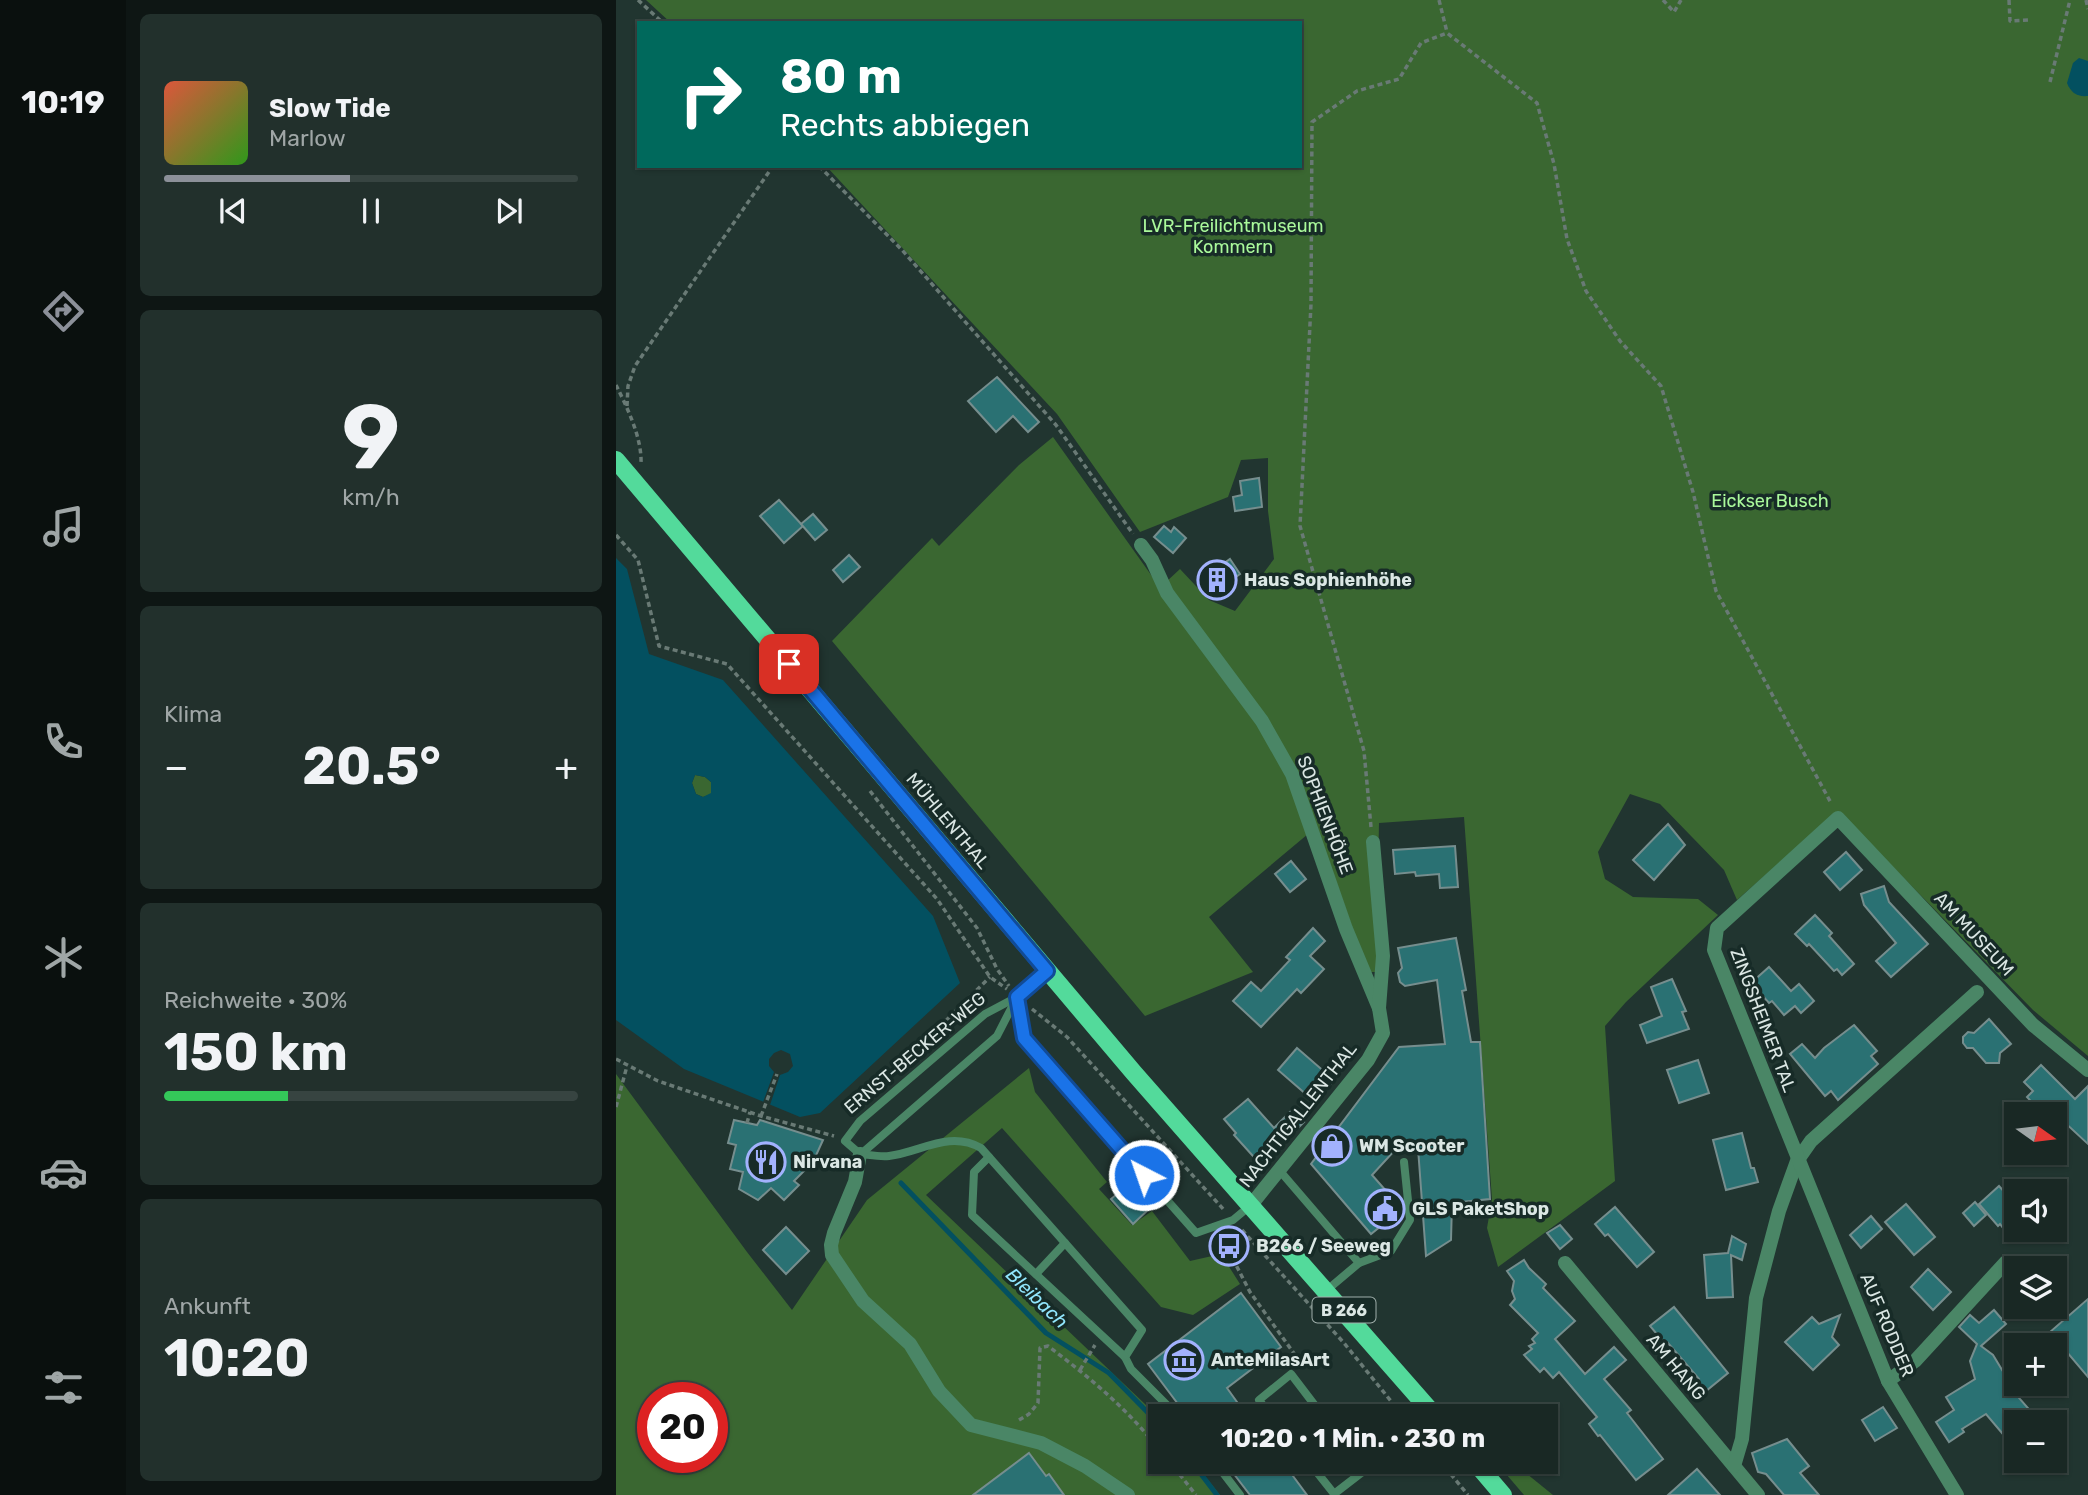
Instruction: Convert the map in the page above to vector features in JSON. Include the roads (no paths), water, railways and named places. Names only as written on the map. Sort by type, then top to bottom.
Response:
[{"type":"main road","name":"MÜHLENTHAL","points":[[616,460],[1047,971],[1251,1205]]},
{"type":"main road","name":"B 266","points":[[1251,1205],[1424,1404]]},
{"type":"main road","points":[[1485,1474],[1503,1495]]},
{"type":"street","name":"SOPHIENHÖHE","points":[[1141,545],[1152,560],[1167,593],[1262,721],[1292,774],[1346,929],[1379,1008]]},
{"type":"street","name":"AM MUSEUM","points":[[1838,818],[2033,1025],[2088,1070]]},
{"type":"street","name":"ZINGSHEIMER TAL","points":[[1797,1161],[1714,950],[1717,928],[1838,818]]},
{"type":"street","name":"NACHTIGALLENTHAL","points":[[1251,1205],[1368,1060],[1383,1033],[1379,1008],[1383,956],[1373,842]]},
{"type":"street","points":[[1734,1466],[1742,1439],[1756,1298],[1779,1211],[1797,1161],[1811,1141],[1977,992]]},
{"type":"street","name":"ERNST-BECKER-WEG","points":[[860,1154],[855,1182],[834,1233],[832,1255],[863,1301],[910,1344],[939,1391],[971,1424],[1041,1443],[1085,1466],[1128,1495]]},
{"type":"street","name":"AUF RODDER","points":[[1797,1161],[1888,1381],[1957,1495]]},
{"type":"street","name":"AM HANG","points":[[1565,1263],[1758,1495]]},
{"type":"street","points":[[1888,1381],[1914,1361],[2004,1264]]},
{"type":"lane","points":[[1047,971],[1017,997],[1024,1038],[1196,1233],[1233,1220],[1251,1205]]},
{"type":"lane","name":"ERNST-BECKER-WEG","points":[[1017,997],[997,1036],[860,1154],[845,1141],[860,1121],[985,1014],[1017,997]]},
{"type":"lane","points":[[860,1154],[888,1156],[948,1140],[970,1142],[981,1148],[1142,1331],[1125,1357]]},
{"type":"lane","points":[[989,1157],[974,1172],[972,1215],[1125,1357],[1131,1369],[1166,1404]]},
{"type":"lane","points":[[1327,1290],[1359,1263],[1391,1251],[1410,1220],[1404,1163]]},
{"type":"lane","points":[[1280,1171],[1359,1263]]},
{"type":"lane","points":[[1036,1274],[1065,1243]]},
{"type":"lane","points":[[1262,1404],[1259,1400],[1291,1374],[1314,1404]]},
{"type":"lane","points":[[1224,1474],[1240,1495]]},
{"type":"lane","points":[[1318,1474],[1335,1495],[1360,1474]]},
{"type":"water","points":[[2079,58],[2088,61],[2088,96],[2075,94],[2067,83],[2073,63]]},
{"type":"water","points":[[616,558],[627,569],[649,654],[723,680],[933,916],[960,983],[820,1113],[800,1117],[684,1069],[616,1020]],"holes":[[[695,775],[705,777],[711,782],[711,793],[703,797],[696,794],[692,783]]]},
{"type":"waterway","name":"Bleibach","points":[[901,1183],[1046,1333],[1109,1373],[1148,1413]]},
{"type":"waterway","name":"Bleibach","points":[[1201,1474],[1217,1495]]},
{"type":"place","name":"Haus Sophienhöhe","points":[[1217,580]]},
{"type":"place","name":"WM Scooter","points":[[1332,1146]]},
{"type":"place","name":"Nirvana","points":[[766,1162]]},
{"type":"place","name":"GLS PaketShop","points":[[1385,1209]]},
{"type":"place","name":"B266 / Seeweg","points":[[1229,1246]]},
{"type":"place","name":"AnteMilasArt","points":[[1184,1360]]},
{"type":"park label","name":"LVR-Freilichtmuseum Kommern","points":[[1233,236]]},
{"type":"park label","name":"Eickser Busch","points":[[1770,501]]}]
